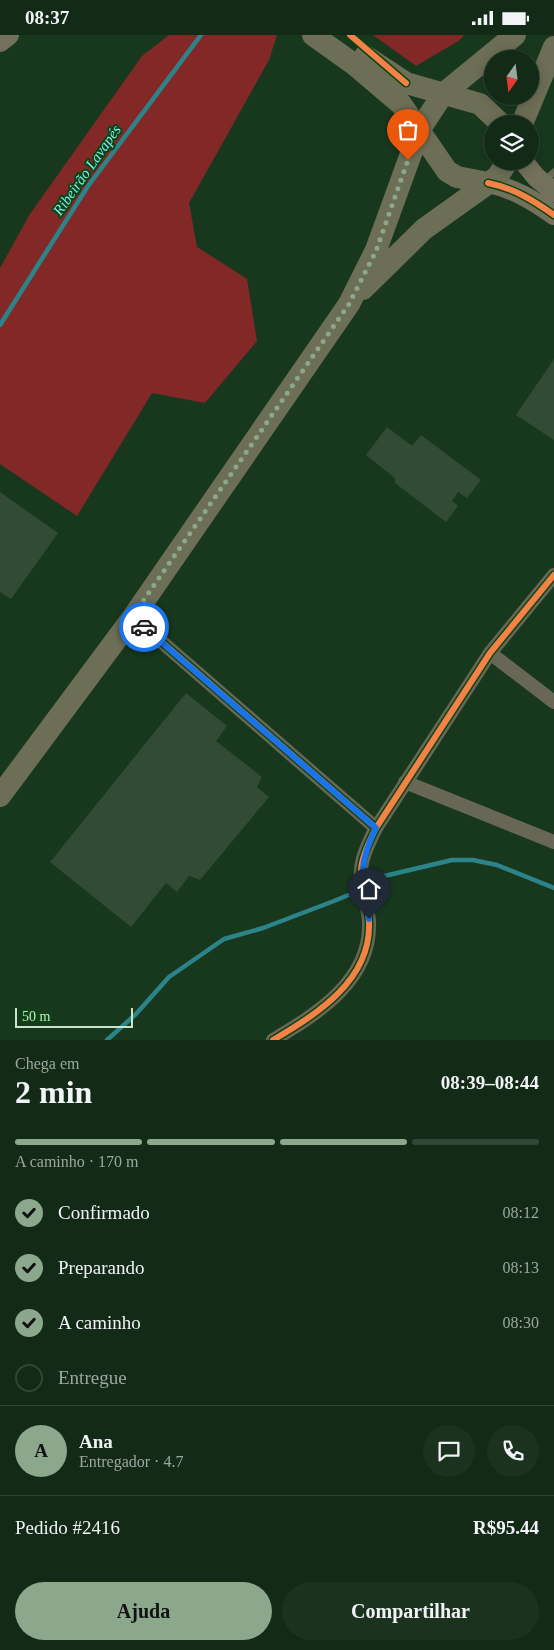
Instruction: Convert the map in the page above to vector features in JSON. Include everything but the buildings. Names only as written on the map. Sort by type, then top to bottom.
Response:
[{"type":"main road","points":[[313,35],[355,65],[401,104],[420,129],[447,171],[457,177],[488,183]]},
{"type":"main road","points":[[335,35],[386,72],[406,83],[480,104],[492,115]]},
{"type":"main road","points":[[0,796],[132,617],[349,304],[376,251],[420,129],[443,94],[515,35]]},
{"type":"main road","points":[[526,115],[554,47]]},
{"type":"main road","points":[[349,304],[424,229],[496,177],[501,170]]},
{"type":"street","points":[[0,42],[9,35]]},
{"type":"street","points":[[535,170],[550,182]]},
{"type":"street","points":[[488,183],[505,186],[554,215]]},
{"type":"street","points":[[273,1040],[329,1004],[344,988],[360,965],[369,932],[366,901],[361,878],[363,858],[376,828],[490,653],[554,575]]},
{"type":"street","points":[[132,617],[376,828]]},
{"type":"street","points":[[490,653],[554,702]]},
{"type":"street","points":[[405,782],[554,842]]},
{"type":"shaded area","points":[[169,35],[277,35],[269,60],[189,203],[197,247],[247,279],[257,341],[205,403],[152,393],[77,516],[0,464],[0,268],[30,214],[142,56]]},
{"type":"shaded area","points":[[373,35],[464,35],[460,40],[416,66]]},
{"type":"waterway","name":"Ribeirão Lavapés","points":[[0,325],[88,186],[201,35]]},
{"type":"waterway","points":[[107,1040],[136,1014],[169,977],[224,939],[263,928],[334,901],[363,889],[376,878],[452,860],[473,860],[497,865],[554,888]]},
{"type":"cycle path","points":[[350,35],[406,83]]},
{"type":"cycle path","points":[[488,183],[522,195],[554,215]]},
{"type":"cycle path","points":[[273,1040],[324,1006],[352,978],[368,942],[369,921],[362,884],[361,866],[376,828],[490,653],[554,575]]},
{"type":"cycle path","points":[[133,617],[376,828]]},
{"type":"way so far","points":[[144,627],[132,617],[349,304],[376,251],[408,160]]},
{"type":"route","points":[[144,627],[376,828],[363,858],[361,878],[369,919]]}]
